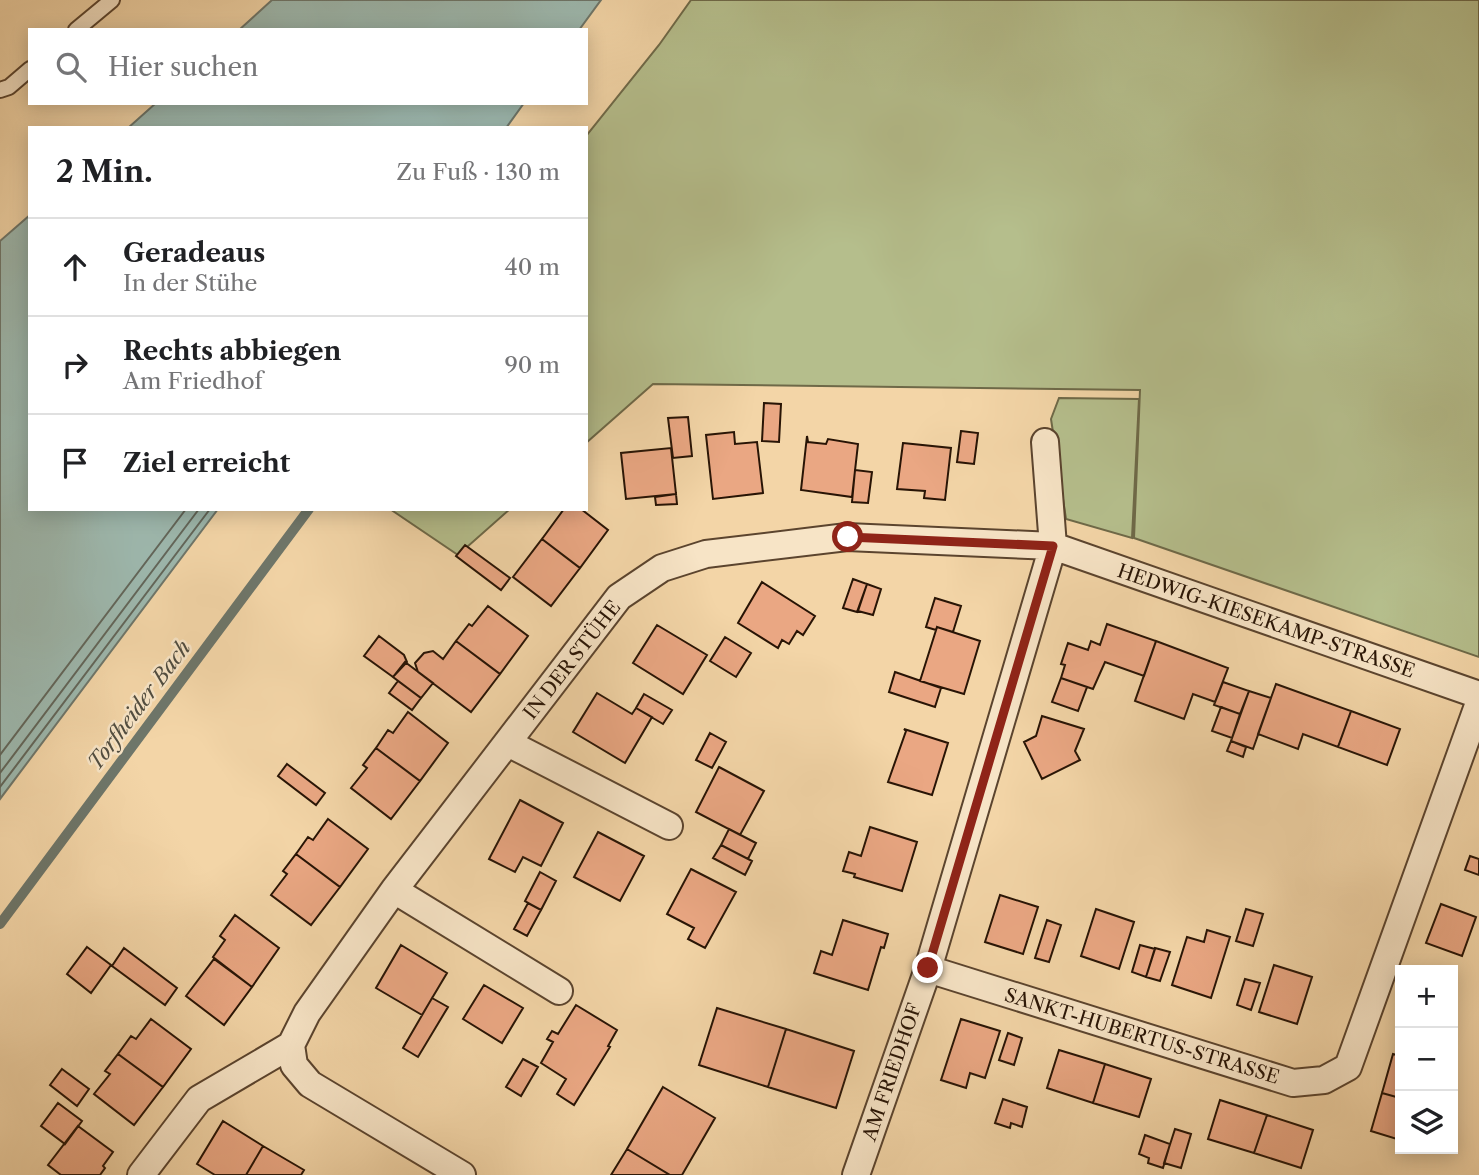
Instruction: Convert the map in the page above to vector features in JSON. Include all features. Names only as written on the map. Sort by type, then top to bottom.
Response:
[{"type":"street","name":"AM FRIEDHOF","points":[[856,1175],[928,968],[1053,546],[1045,442]]},
{"type":"street","name":"IN DER STÜHE","points":[[291,1045],[307,1013],[394,890],[619,597],[662,568],[706,554],[848,537],[1053,546]]},
{"type":"street","name":"HEDWIG-KIESEKAMP-STRASSE","points":[[1053,546],[1479,695]]},
{"type":"street","name":"SANKT-HUBERTUS-STRASSE","points":[[928,968],[1293,1083],[1324,1080],[1348,1067],[1479,703]]},
{"type":"street","points":[[508,743],[669,827]]},
{"type":"street","points":[[394,890],[559,991]]},
{"type":"street","points":[[141,1175],[199,1099],[291,1045],[294,1065],[310,1084],[462,1175]]},
{"type":"lane","points":[[78,28],[112,0]]},
{"type":"lane","points":[[3,84],[28,70]]},
{"type":"green space","points":[[691,0],[1479,0],[1479,657],[1134,538],[1140,390],[653,384],[588,441],[588,134],[659,45]]},
{"type":"green space","points":[[1059,398],[1139,399],[1132,538],[1066,519],[1051,419]]},
{"type":"green space","points":[[393,511],[508,511],[458,555]]},
{"type":"water","points":[[272,0],[601,0],[580,28],[241,28]]},
{"type":"water","points":[[154,105],[523,105],[507,126],[130,126]]},
{"type":"water","points":[[28,217],[28,511],[216,511],[0,799],[0,241]]},
{"type":"building","points":[[764,403],[781,404],[779,442],[762,441]]},
{"type":"building","points":[[688,417],[692,456],[673,458],[668,418]]},
{"type":"building","points":[[961,431],[978,433],[974,464],[957,462]]},
{"type":"building","points":[[734,432],[735,444],[757,442],[763,493],[713,499],[706,435]]},
{"type":"building","points":[[807,436],[808,442],[826,444],[828,439],[858,444],[852,497],[801,490]]},
{"type":"building","points":[[903,443],[951,448],[945,500],[924,498],[925,491],[897,489]]},
{"type":"building","points":[[671,448],[676,494],[626,499],[621,453]]},
{"type":"building","points":[[855,470],[872,472],[868,503],[852,502]]},
{"type":"building","points":[[676,494],[677,504],[656,505],[655,497]]},
{"type":"building","points":[[563,511],[584,511],[608,530],[580,568],[542,539]]},
{"type":"building","points":[[542,539],[580,568],[551,606],[513,577]]},
{"type":"building","points":[[465,545],[510,578],[501,590],[456,556]]},
{"type":"building","points":[[853,579],[867,584],[857,612],[843,608]]},
{"type":"building","points":[[762,582],[815,616],[803,635],[797,631],[789,644],[782,640],[778,648],[738,623]]},
{"type":"building","points":[[867,584],[881,589],[873,615],[858,611]]},
{"type":"building","points":[[935,598],[961,606],[953,632],[926,627]]},
{"type":"building","points":[[488,606],[528,636],[500,674],[456,641]]},
{"type":"building","points":[[1107,624],[1156,641],[1144,676],[1105,662],[1093,689],[1061,678],[1065,665],[1061,664],[1068,643],[1088,650],[1091,641],[1100,645]]},
{"type":"building","points":[[657,625],[707,655],[683,694],[633,663]]},
{"type":"building","points":[[937,627],[980,641],[964,694],[920,681]]},
{"type":"building","points":[[379,636],[404,655],[407,662],[393,677],[364,656]]},
{"type":"building","points":[[725,637],[751,653],[736,677],[710,661]]},
{"type":"building","points":[[456,641],[500,674],[471,712],[418,672],[415,663],[424,653],[433,651],[443,659]]},
{"type":"building","points":[[1156,641],[1228,668],[1215,702],[1193,694],[1184,719],[1135,701]]},
{"type":"building","points":[[405,662],[433,683],[421,698],[393,677]]},
{"type":"building","points":[[895,672],[941,688],[935,707],[889,692]]},
{"type":"building","points":[[1061,678],[1087,687],[1078,711],[1052,702]]},
{"type":"building","points":[[398,681],[421,698],[412,710],[389,693]]},
{"type":"building","points":[[1223,682],[1249,691],[1240,714],[1214,705]]},
{"type":"building","points":[[1276,684],[1351,711],[1338,747],[1303,734],[1298,749],[1258,734]]},
{"type":"building","points":[[1249,691],[1271,698],[1253,749],[1231,741]]},
{"type":"building","points":[[597,693],[632,714],[636,708],[652,717],[625,763],[573,732]]},
{"type":"building","points":[[644,694],[672,710],[663,724],[636,708]]},
{"type":"building","points":[[1221,707],[1240,714],[1232,738],[1212,731]]},
{"type":"building","points":[[1351,711],[1400,729],[1387,765],[1338,747]]},
{"type":"building","points":[[408,712],[448,743],[420,781],[376,748],[388,730],[393,733]]},
{"type":"building","points":[[1042,716],[1084,729],[1075,751],[1080,760],[1042,779],[1024,742],[1036,736]]},
{"type":"building","points":[[904,729],[948,743],[932,795],[888,782],[906,731]]},
{"type":"building","points":[[710,733],[726,742],[712,768],[696,760]]},
{"type":"building","points":[[1231,741],[1246,747],[1243,757],[1227,751]]},
{"type":"building","points":[[376,748],[420,781],[391,819],[351,788],[367,768],[363,765]]},
{"type":"building","points":[[287,764],[325,793],[316,805],[278,776]]},
{"type":"building","points":[[719,767],[764,791],[740,835],[696,812]]},
{"type":"building","points":[[520,800],[563,823],[541,866],[523,857],[515,872],[489,859]]},
{"type":"building","points":[[328,819],[368,849],[340,887],[296,854],[308,837],[313,840]]},
{"type":"building","points":[[870,827],[917,842],[902,891],[854,877],[855,874],[843,871],[849,852],[861,856]]},
{"type":"building","points":[[729,829],[756,843],[748,859],[721,845]]},
{"type":"building","points":[[598,832],[644,856],[620,901],[574,877]]},
{"type":"building","points":[[721,845],[752,861],[745,875],[713,858]]},
{"type":"building","points":[[296,854],[340,887],[311,925],[271,895],[287,874],[283,871]]},
{"type":"building","points":[[1470,856],[1479,859],[1479,875],[1465,870]]},
{"type":"building","points":[[691,869],[736,892],[705,948],[688,939],[694,928],[667,914]]},
{"type":"building","points":[[540,872],[556,881],[541,910],[525,901]]},
{"type":"building","points":[[1000,895],[1038,907],[1023,954],[985,942]]},
{"type":"building","points":[[528,903],[541,910],[527,936],[514,929]]},
{"type":"building","points":[[1441,904],[1476,917],[1462,956],[1426,943]]},
{"type":"building","points":[[1096,909],[1134,922],[1119,969],[1081,956]]},
{"type":"building","points":[[1246,909],[1263,914],[1253,946],[1236,941]]},
{"type":"building","points":[[235,915],[279,948],[252,987],[213,957],[225,940],[220,936]]},
{"type":"building","points":[[843,920],[888,934],[884,948],[881,947],[868,990],[814,973],[821,951],[832,955]]},
{"type":"building","points":[[1047,920],[1061,925],[1049,962],[1035,958]]},
{"type":"building","points":[[1207,930],[1230,937],[1211,998],[1172,985],[1187,937],[1204,942]]},
{"type":"building","points":[[401,945],[447,973],[422,1015],[376,988]]},
{"type":"building","points":[[1140,945],[1155,949],[1146,977],[1132,972]]},
{"type":"building","points":[[87,947],[111,965],[91,993],[67,974]]},
{"type":"building","points":[[124,948],[177,988],[165,1005],[112,966]]},
{"type":"building","points":[[1155,948],[1170,952],[1160,981],[1146,977]]},
{"type":"building","points":[[214,959],[252,987],[224,1025],[186,996]]},
{"type":"building","points":[[1274,965],[1312,977],[1297,1024],[1259,1012]]},
{"type":"building","points":[[1245,979],[1260,983],[1251,1010],[1237,1005]]},
{"type":"building","points":[[484,985],[523,1008],[502,1043],[463,1019]]},
{"type":"building","points":[[432,998],[448,1007],[418,1057],[403,1048]]},
{"type":"building","points":[[576,1005],[617,1030],[608,1046],[610,1047],[574,1105],[557,1094],[566,1079],[541,1063],[553,1042],[547,1039],[552,1031],[558,1034]]},
{"type":"building","points":[[717,1008],[786,1029],[768,1087],[699,1065]]},
{"type":"building","points":[[151,1019],[191,1049],[163,1087],[118,1054],[131,1036],[136,1039]]},
{"type":"building","points":[[961,1019],[1000,1031],[985,1078],[970,1073],[966,1088],[941,1080]]},
{"type":"building","points":[[786,1029],[854,1051],[836,1108],[768,1087]]},
{"type":"building","points":[[1008,1033],[1022,1038],[1014,1065],[999,1060]]},
{"type":"building","points":[[1059,1050],[1105,1064],[1093,1103],[1047,1088]]},
{"type":"building","points":[[118,1054],[163,1087],[134,1125],[94,1094],[110,1074],[105,1071]]},
{"type":"building","points":[[1393,1054],[1395,1055],[1395,1097],[1382,1093]]},
{"type":"building","points":[[523,1059],[538,1067],[521,1096],[506,1087]]},
{"type":"building","points":[[1105,1064],[1151,1079],[1139,1117],[1093,1103]]},
{"type":"building","points":[[62,1069],[89,1089],[77,1106],[50,1085]]},
{"type":"building","points":[[663,1087],[715,1118],[682,1175],[670,1175],[627,1149]]},
{"type":"building","points":[[1382,1093],[1395,1097],[1395,1138],[1371,1131]]},
{"type":"building","points":[[1003,1099],[1027,1107],[1022,1127],[1011,1123],[1010,1128],[995,1123]]},
{"type":"building","points":[[1220,1100],[1267,1115],[1254,1153],[1208,1139]]},
{"type":"building","points":[[58,1103],[82,1121],[65,1144],[41,1126]]},
{"type":"building","points":[[1267,1115],[1313,1130],[1301,1168],[1254,1153]]},
{"type":"building","points":[[223,1121],[263,1146],[246,1175],[215,1175],[197,1164]]},
{"type":"building","points":[[78,1126],[113,1152],[100,1175],[61,1175],[48,1165]]},
{"type":"building","points":[[1175,1129],[1191,1134],[1181,1168],[1164,1163]]},
{"type":"building","points":[[1145,1135],[1170,1144],[1163,1168],[1148,1163],[1149,1158],[1139,1154]]},
{"type":"building","points":[[263,1146],[304,1170],[301,1175],[246,1175]]},
{"type":"building","points":[[627,1149],[670,1175],[611,1175]]},
{"type":"waterway","name":"Torfheider Bach","points":[[0,924],[308,511]]},
{"type":"route","points":[[848,537],[1053,546],[928,968]]}]
